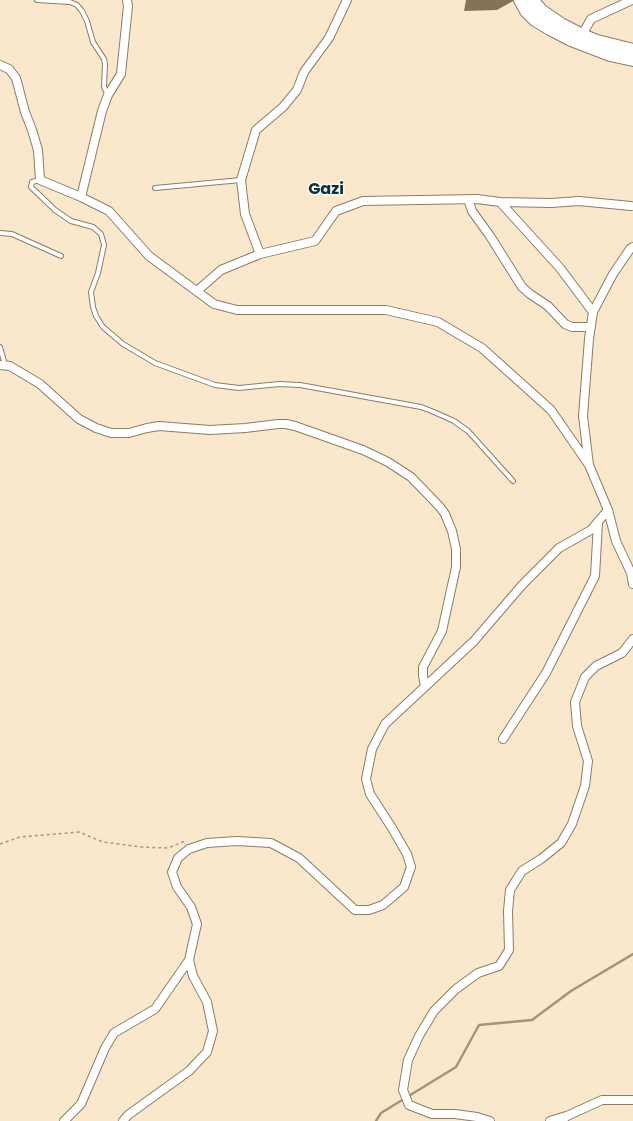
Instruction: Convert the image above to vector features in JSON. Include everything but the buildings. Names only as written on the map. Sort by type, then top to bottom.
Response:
[{"type":"main road","points":[[520,0],[530,16],[550,30],[610,55],[633,60]]},
{"type":"main road","points":[[532,0],[542,11],[561,24],[582,35],[597,41],[633,50]]},
{"type":"street","points":[[81,197],[102,111],[108,95],[121,74],[128,6],[127,0]]},
{"type":"street","points":[[260,254],[245,214],[241,180],[256,130],[283,107],[297,90],[304,72],[329,38],[347,0]]},
{"type":"street","points":[[582,35],[591,20],[632,0]]},
{"type":"street","points":[[0,65],[13,72],[19,86],[25,112],[38,150],[40,180],[81,197],[109,211],[150,256],[214,304],[237,310],[386,310],[438,322],[482,348],[551,410],[589,465],[608,510],[616,541],[631,574],[633,584]]},
{"type":"street","points":[[197,291],[221,270],[260,254],[316,241],[336,211],[363,201],[468,199],[500,202],[551,203],[579,201],[631,206]]},
{"type":"street","points":[[468,199],[472,211],[490,236],[522,287],[548,306],[565,324],[572,327],[591,327]]},
{"type":"street","points":[[500,202],[560,268],[593,312]]},
{"type":"street","points":[[589,465],[583,416],[593,312],[613,274],[633,247]]},
{"type":"street","points":[[3,365],[10,366],[40,384],[79,419],[96,428],[111,433],[129,433],[159,426],[210,430],[286,424],[363,450],[388,462],[411,477],[443,510],[452,531],[456,549],[456,567],[442,631],[423,667],[425,686]]},
{"type":"street","points":[[64,1121],[81,1104],[105,1048],[114,1033],[155,1009],[189,960],[197,924],[191,907],[177,887],[172,872],[178,858],[189,849],[208,843],[237,841],[271,843],[300,858],[355,910],[369,910],[383,904],[404,887],[411,867],[407,854],[370,794],[366,779],[372,749],[385,724],[474,641],[523,584],[559,548],[591,530],[608,510]]},
{"type":"street","points":[[504,739],[546,673],[595,576],[598,523]]},
{"type":"street","points":[[490,1121],[477,1117],[455,1114],[432,1114],[409,1105],[403,1090],[408,1060],[419,1036],[434,1011],[456,989],[478,973],[498,966],[509,950],[508,910],[510,890],[522,871],[542,859],[561,842],[572,824],[585,786],[588,761],[577,726],[575,702],[585,676],[596,666],[622,653],[633,639]]},
{"type":"street","points":[[123,1121],[128,1115],[189,1071],[207,1052],[213,1031],[207,1002],[193,976],[189,960]]},
{"type":"street","points":[[550,1121],[564,1118],[602,1100],[633,1100]]},
{"type":"lane","points":[[37,0],[70,2],[82,11],[93,42],[104,58],[106,69],[104,90],[108,95]]},
{"type":"lane","points":[[40,180],[32,182],[31,187],[50,206],[71,221],[93,226],[101,234],[104,245],[98,273],[91,292],[93,307],[96,316],[103,327],[123,344],[155,363],[215,385],[239,388],[279,384],[300,385],[421,407],[454,421],[468,431],[513,481]]},
{"type":"lane","points":[[155,188],[180,184],[241,180]]},
{"type":"lane","points":[[0,233],[12,234],[60,256]]},
{"type":"lane","points":[[0,347],[3,365]]},
{"type":"path","points":[[0,844],[20,837],[79,832],[103,842],[142,847],[168,848],[188,840]]},
{"type":"waterway","points":[[376,1121],[381,1113],[456,1067],[479,1025],[532,1020],[571,991],[633,954]]},
{"type":"district","name":"Gazi","points":[[326,190]]}]
